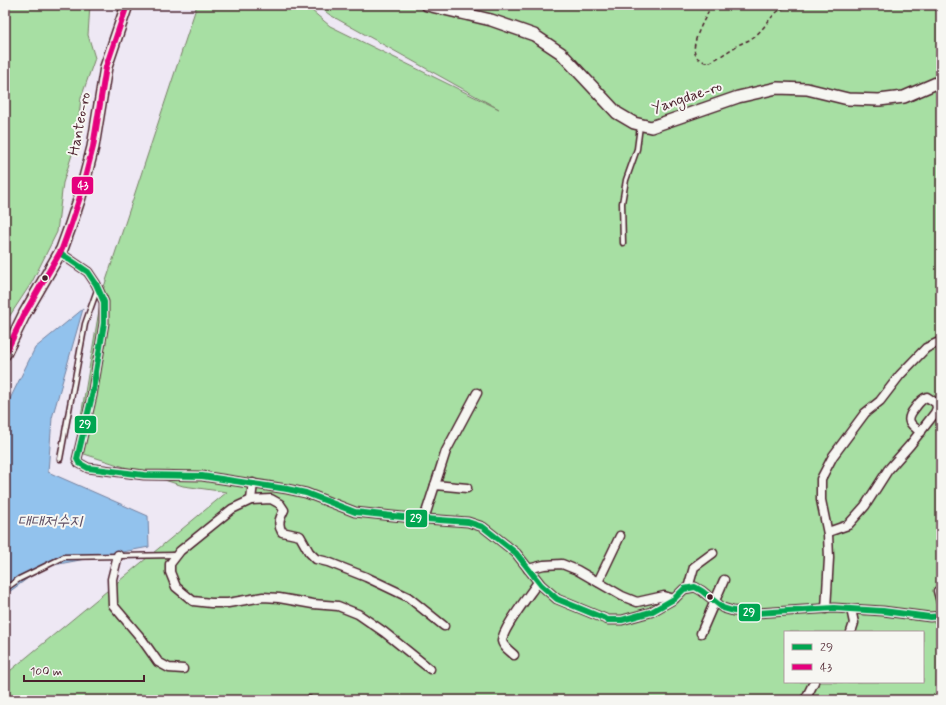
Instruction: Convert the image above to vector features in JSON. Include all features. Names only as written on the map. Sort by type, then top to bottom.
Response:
[{"type":"street","name":"Hanteo-ro","points":[[5,354],[25,314],[60,253],[70,227],[80,198],[93,147],[106,68],[118,28],[127,5]]},
{"type":"street","name":"Yangdae-ro","points":[[427,5],[491,20],[534,35],[561,53],[617,113],[634,123],[651,127],[738,97],[777,88],[807,89],[848,99],[879,100],[904,97],[941,81]]},
{"type":"street","points":[[60,253],[88,272],[98,288],[104,302],[104,323],[92,396],[77,459],[79,463],[88,468],[144,475],[202,476],[252,483],[306,493],[355,512],[468,522],[483,527],[516,553],[538,582],[557,599],[608,620],[622,620],[651,612],[674,599],[684,589],[695,587],[723,608],[741,612],[756,613],[851,609],[930,617],[941,616]]},
{"type":"street","points":[[826,609],[829,558],[828,532],[821,500],[821,479],[833,456],[865,413],[880,401],[900,375],[926,348],[941,341]]},
{"type":"street","points":[[424,519],[446,451],[477,393]]},
{"type":"street","points":[[828,532],[848,525],[865,506],[888,470],[921,432]]},
{"type":"street","points":[[251,500],[252,483]]},
{"type":"street","points":[[435,485],[467,488]]},
{"type":"street","points":[[430,669],[384,632],[358,614],[338,606],[262,597],[228,603],[193,601],[176,587],[170,572],[170,564],[180,551],[232,509],[251,500],[271,499],[280,504],[284,510],[279,521],[279,528],[282,532],[300,536],[309,552],[316,559],[328,562],[366,577],[408,597],[444,626]]},
{"type":"street","points":[[598,582],[620,536]]},
{"type":"street","points":[[688,588],[694,567],[713,553]]},
{"type":"street","points":[[118,555],[112,579],[113,605],[141,638],[158,662],[169,668],[183,669]]},
{"type":"street","points":[[528,569],[544,565],[562,564],[578,570],[622,596],[637,602],[664,596],[674,599]]},
{"type":"street","points":[[701,634],[724,580]]},
{"type":"street","points":[[514,655],[504,645],[502,639],[506,629],[538,582]]},
{"type":"street","points":[[938,591],[941,602]]},
{"type":"street","points":[[851,609],[854,623],[851,631]]},
{"type":"street","points":[[805,700],[814,683]]},
{"type":"lane","points":[[623,243],[622,204],[626,180],[637,149],[641,124]]},
{"type":"lane","points":[[60,459],[84,324],[98,288]]},
{"type":"lane","points":[[5,589],[19,580],[64,557],[176,555]]},
{"type":"path","points":[[707,5],[709,10],[694,44],[696,55],[700,60],[708,63],[720,58],[734,47],[751,39],[774,14],[785,6],[795,5]]},
{"type":"path","points":[[907,5],[908,7],[913,8],[923,5]]},
{"type":"path","points":[[294,700],[306,696],[311,696],[313,700]]},
{"type":"green space","points":[[5,5],[90,5],[88,35],[95,58],[81,98],[76,142],[63,183],[57,232],[32,282],[5,323]]},
{"type":"green space","points":[[197,5],[305,5],[330,26],[499,109],[330,15],[317,5],[941,5],[941,700],[5,700],[5,675],[227,492],[183,486],[75,451],[102,293]]},
{"type":"water","name":"대대저수지","points":[[83,309],[52,418],[48,472],[148,516],[149,547],[43,567],[5,595],[5,409],[35,348]]},
{"type":"transit line","name":"43","points":[[5,354],[25,313],[62,249],[70,227],[80,197],[93,147],[106,67],[127,5]]},
{"type":"transit line","name":"29","points":[[60,253],[88,272],[96,284],[104,302],[104,323],[92,396],[77,459],[79,463],[88,468],[144,475],[202,476],[306,493],[355,512],[468,522],[483,527],[516,553],[541,585],[557,599],[608,620],[622,620],[651,612],[674,599],[684,589],[695,587],[723,608],[733,611],[756,613],[834,608],[883,611],[930,617],[941,616]]}]
